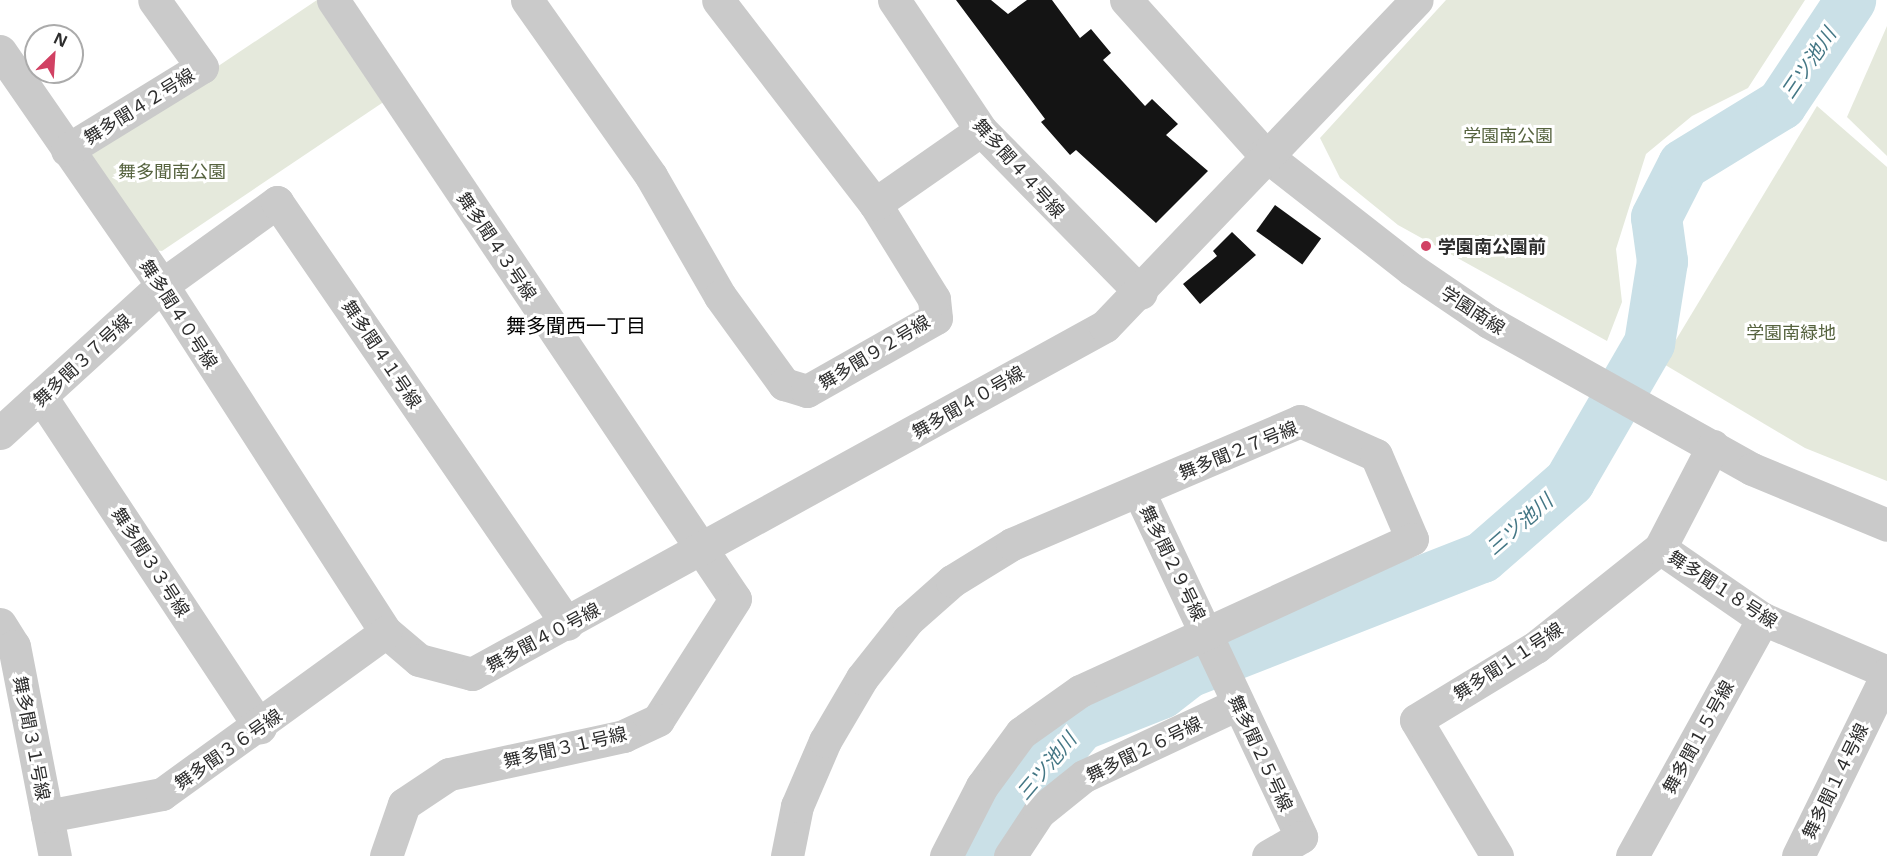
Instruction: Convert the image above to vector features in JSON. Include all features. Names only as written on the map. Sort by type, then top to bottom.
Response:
[{"type":"street","name":"舞多聞４２号線","points":[[67,150],[202,67],[154,0]]},
{"type":"street","name":"舞多聞９２号線","points":[[527,0],[651,176],[720,297],[784,384],[807,392],[936,318],[934,299],[874,204],[718,0]]},
{"type":"street","name":"舞多聞４４号線","points":[[894,0],[981,130],[1141,293]]},
{"type":"street","name":"学園南線","points":[[1126,0],[1264,154],[1411,269],[1489,322],[1752,469],[1887,525]]},
{"type":"street","name":"舞多聞４０号線","points":[[0,51],[10,91],[67,150],[162,285],[386,632],[419,660],[472,674],[700,551],[1105,326],[1141,293],[1264,154],[1416,0]]},
{"type":"street","name":"舞多聞４３号線","points":[[345,4],[700,551]]},
{"type":"street","points":[[874,204],[981,130]]},
{"type":"street","name":"舞多聞４１号線","points":[[162,285],[277,202],[567,624]]},
{"type":"street","name":"舞多聞３７号線","points":[[0,433],[42,398],[162,285]]},
{"type":"street","name":"舞多聞３３号線","points":[[42,398],[260,727]]},
{"type":"street","name":"舞多聞２７号線","points":[[787,856],[797,806],[825,741],[862,678],[908,620],[952,581],[1012,544],[1139,492],[1300,421],[1376,455],[1412,539],[1080,691],[1021,733],[982,786],[946,856]]},
{"type":"street","name":"舞多聞１１号線","points":[[1497,856],[1416,720],[1536,647],[1660,548],[1702,441]]},
{"type":"street","name":"舞多聞２９号線","points":[[1139,492],[1207,633]]},
{"type":"street","name":"舞多聞１８号線","points":[[1660,548],[1763,619],[1887,673]]},
{"type":"street","name":"舞多聞３１号線","points":[[386,856],[404,804],[449,774],[624,736],[658,720],[735,599],[700,551]]},
{"type":"street","name":"舞多聞１５号線","points":[[1632,856],[1763,619]]},
{"type":"street","name":"舞多聞３１号線","points":[[0,624],[14,646],[55,856]]},
{"type":"street","name":"舞多聞３６号線","points":[[47,816],[162,794],[260,727],[386,632]]},
{"type":"street","name":"舞多聞２５号線","points":[[1207,633],[1301,837],[1268,856]]},
{"type":"street","name":"舞多聞１４号線","points":[[1798,856],[1887,673]]},
{"type":"street","name":"舞多聞２６号線","points":[[1010,856],[1039,812],[1084,776],[1238,704]]},
{"type":"green space","name":"舞多聞南公園","points":[[317,0],[388,99],[162,251],[145,249],[84,156]]},
{"type":"green space","name":"学園南公園","points":[[1446,0],[1805,0],[1748,88],[1692,116],[1646,154],[1616,249],[1622,302],[1607,341],[1398,225],[1340,178],[1320,138]]},
{"type":"green space","points":[[1887,26],[1887,156],[1847,117]]},
{"type":"green space","name":"学園南緑地","points":[[1817,106],[1887,167],[1887,481],[1805,448],[1662,363]]},
{"type":"building","points":[[956,0],[991,0],[1008,14],[1027,0],[1052,0],[1080,38],[1091,29],[1111,53],[1103,60],[1145,106],[1152,99],[1178,124],[1166,135],[1208,171],[1156,223],[1076,150],[1070,155],[1041,122],[1045,119]]},
{"type":"building","points":[[1275,205],[1321,239],[1302,264],[1256,231]]},
{"type":"building","points":[[1232,232],[1256,255],[1200,304],[1183,284],[1217,256],[1213,251]]},
{"type":"waterway","name":"三ツ池川","points":[[981,856],[992,831],[1080,725],[1161,693],[1188,672],[1482,557],[1569,481],[1649,343],[1662,261],[1656,217],[1683,164],[1781,104],[1850,0]]},
{"type":"place","name":"学園南公園前","points":[[1426,246]]},
{"type":"district","name":"舞多聞西一丁目","points":[[576,325]]}]
